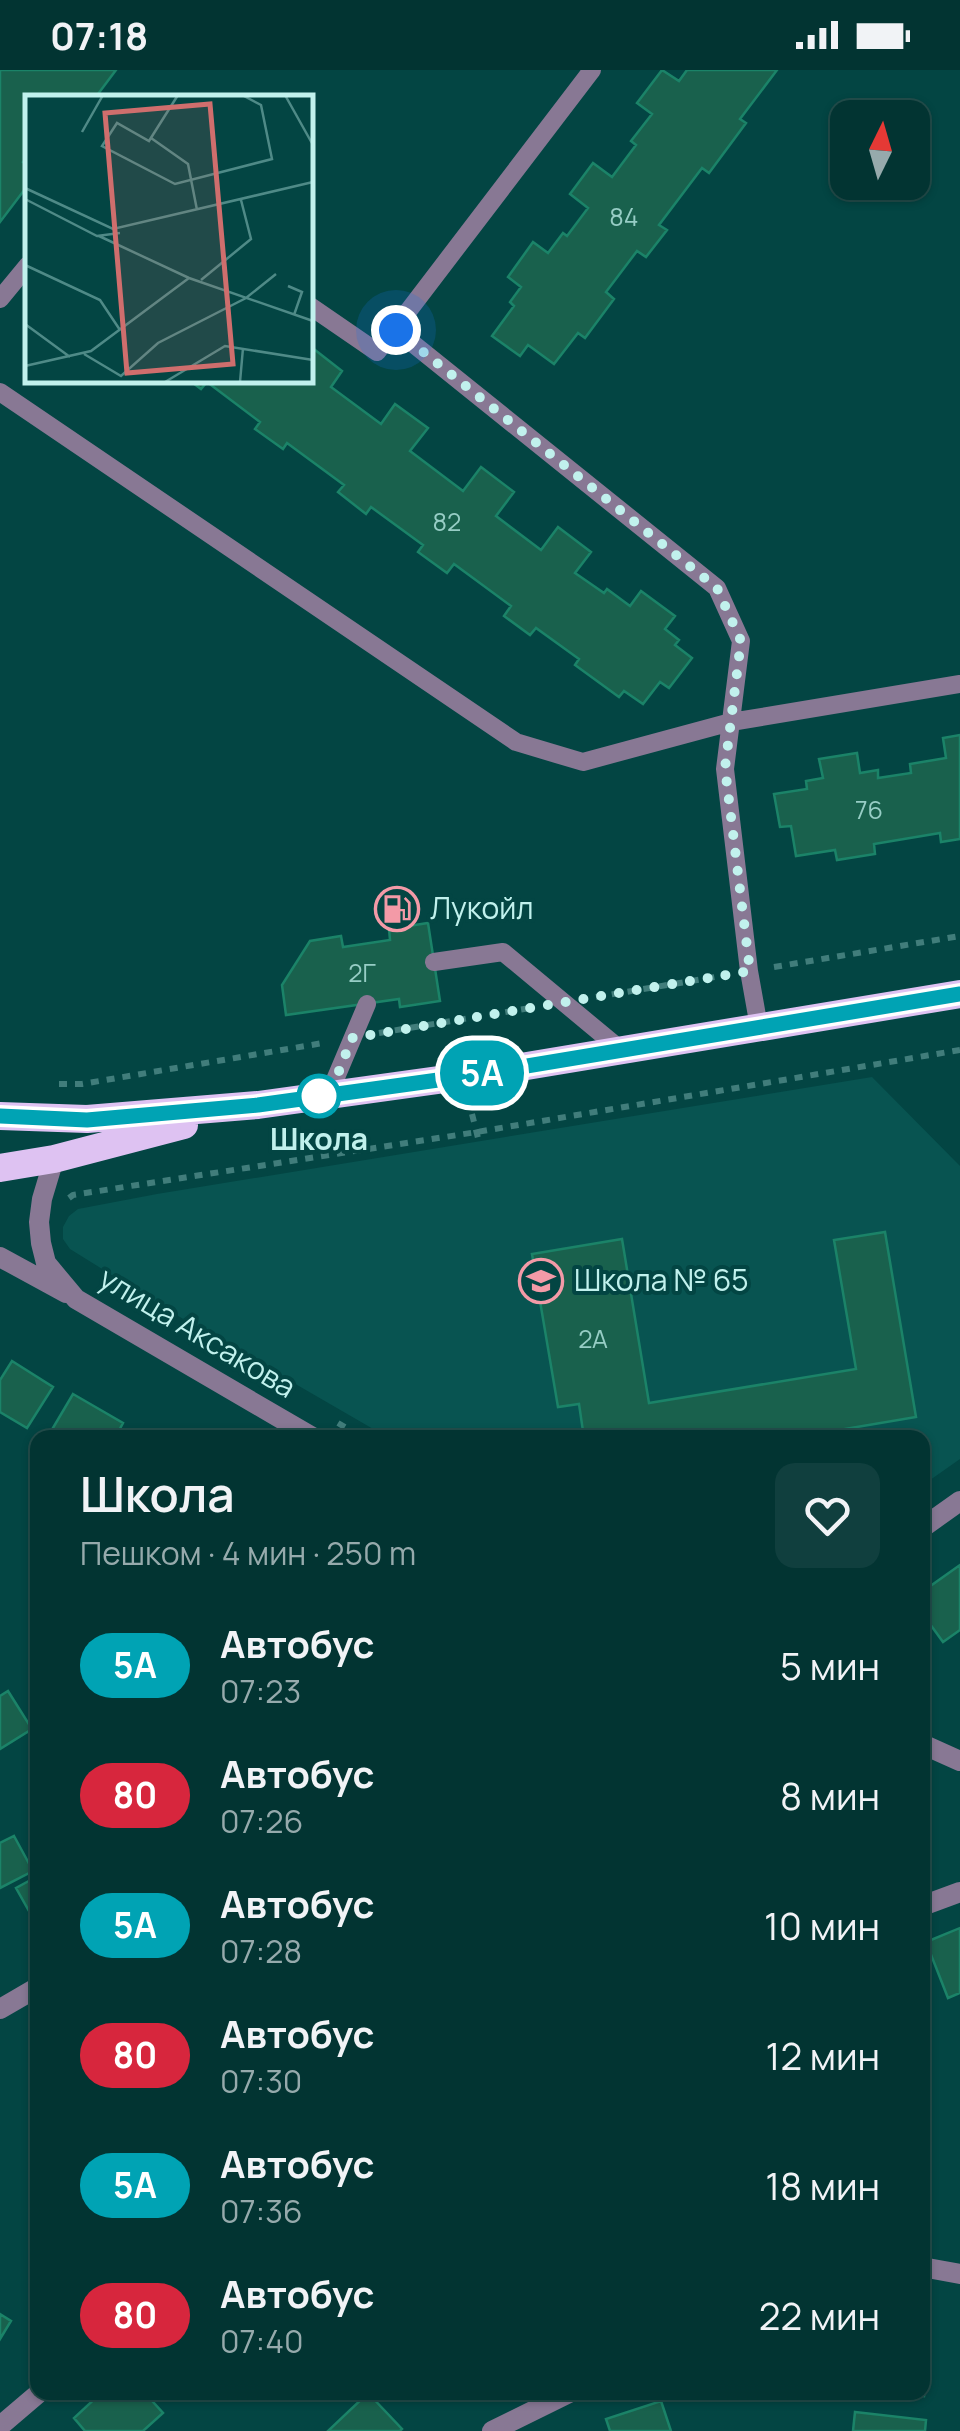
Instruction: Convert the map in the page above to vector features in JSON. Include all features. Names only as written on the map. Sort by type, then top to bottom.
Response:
[{"type":"highway","points":[[0,1116],[87,1120],[258,1105],[467,1076],[960,994]]},
{"type":"highway","points":[[0,1168],[54,1159],[258,1105]]},
{"type":"street","name":"улица Аксакова","points":[[54,1159],[42,1199],[40,1243],[46,1263],[76,1299],[300,1430]]},
{"type":"street","points":[[0,1257],[76,1299]]},
{"type":"street","points":[[930,1522],[960,1501]]},
{"type":"street","points":[[930,1748],[960,1761]]},
{"type":"street","points":[[930,1903],[960,1892]]},
{"type":"street","points":[[0,2009],[30,1991]]},
{"type":"street","points":[[930,2269],[960,2274]]},
{"type":"street","points":[[0,2426],[31,2400]]},
{"type":"street","points":[[492,2431],[555,2400]]},
{"type":"lane","points":[[312,307],[376,352],[592,70]]},
{"type":"lane","points":[[0,299],[25,269]]},
{"type":"lane","points":[[396,330],[717,588],[741,641],[725,768],[759,1027]]},
{"type":"lane","points":[[0,392],[516,742],[583,762],[731,722],[960,684]]},
{"type":"lane","points":[[434,962],[503,952],[621,1050]]},
{"type":"lane","points":[[330,1094],[367,1004]]},
{"type":"path","points":[[49,1084],[82,1084],[960,936]]},
{"type":"path","points":[[72,1195],[960,1050]]},
{"type":"path","points":[[472,1114],[479,1142]]},
{"type":"shaded area","name":"Школа № 65","points":[[872,1077],[960,1166],[960,1459],[930,1480],[930,1430],[375,1430],[173,1313],[70,1249],[63,1239],[63,1227],[78,1209]]},
{"type":"building","points":[[0,70],[116,70],[97,95],[25,95],[25,189],[0,222]]},
{"type":"building","points":[[662,70],[679,81],[687,70],[777,70],[740,119],[746,123],[709,173],[702,168],[659,225],[667,230],[646,257],[637,251],[606,292],[614,299],[585,338],[578,333],[554,364],[528,345],[520,356],[492,336],[514,306],[510,302],[521,287],[508,277],[533,242],[548,253],[588,208],[570,194],[593,163],[612,177],[636,145],[631,141],[652,114],[637,103]]},
{"type":"building","points":[[312,348],[342,371],[331,387],[381,424],[395,404],[428,428],[410,451],[463,491],[481,467],[514,492],[496,516],[541,550],[558,527],[591,552],[575,573],[630,606],[641,591],[675,616],[665,629],[679,640],[675,645],[692,658],[669,688],[660,682],[643,704],[624,691],[619,697],[575,665],[579,659],[536,628],[530,635],[504,616],[511,606],[454,564],[447,573],[418,552],[423,545],[371,507],[366,514],[338,492],[344,485],[287,443],[283,449],[255,429],[260,422],[207,382],[312,382]]},
{"type":"building","points":[[960,735],[960,839],[941,842],[940,833],[874,844],[875,854],[837,860],[835,850],[796,856],[791,826],[780,827],[774,794],[807,789],[806,781],[823,778],[819,759],[857,753],[860,773],[878,770],[878,778],[911,773],[910,764],[946,758],[943,738]]},
{"type":"building","points":[[428,923],[440,1001],[400,1007],[399,999],[286,1015],[282,985],[310,941],[341,936],[343,947],[390,940],[389,929]]},
{"type":"building","points":[[885,1232],[916,1417],[839,1430],[583,1430],[579,1404],[558,1407],[532,1254],[622,1239],[649,1403],[856,1369],[834,1240]]},
{"type":"building","points":[[12,1361],[53,1387],[27,1428],[0,1412],[0,1380]]},
{"type":"building","points":[[73,1394],[123,1423],[119,1430],[52,1430]]},
{"type":"building","points":[[960,1565],[960,1630],[943,1642],[930,1624],[930,1586]]},
{"type":"building","points":[[8,1691],[30,1730],[0,1749],[0,1696]]},
{"type":"building","points":[[14,1836],[30,1873],[0,1888],[0,1843]]},
{"type":"building","points":[[30,1880],[30,1913],[16,1888]]},
{"type":"building","points":[[960,1928],[960,1993],[948,1998],[930,1952],[930,1940]]},
{"type":"building","points":[[0,2314],[11,2321],[0,2339]]},
{"type":"building","points":[[93,2400],[151,2400],[163,2413],[143,2431],[85,2431],[74,2418]]},
{"type":"building","points":[[361,2400],[375,2400],[402,2429],[400,2431],[328,2431]]},
{"type":"building","points":[[661,2401],[671,2431],[610,2431],[606,2419]]},
{"type":"building","points":[[855,2412],[926,2420],[925,2431],[853,2431]]},
{"type":"bus line","name":"5А","points":[[0,1116],[87,1120],[258,1105],[467,1076],[960,994]]},
{"type":"place","name":"Лукойл","points":[[397,909]]},
{"type":"place","name":"Школа","points":[[319,1096]]},
{"type":"place","name":"Школа № 65","points":[[541,1281]]},
{"type":"route","points":[[319,1096],[330,1094],[352,1038],[750,971],[725,768],[741,641],[717,588],[396,330]]}]
